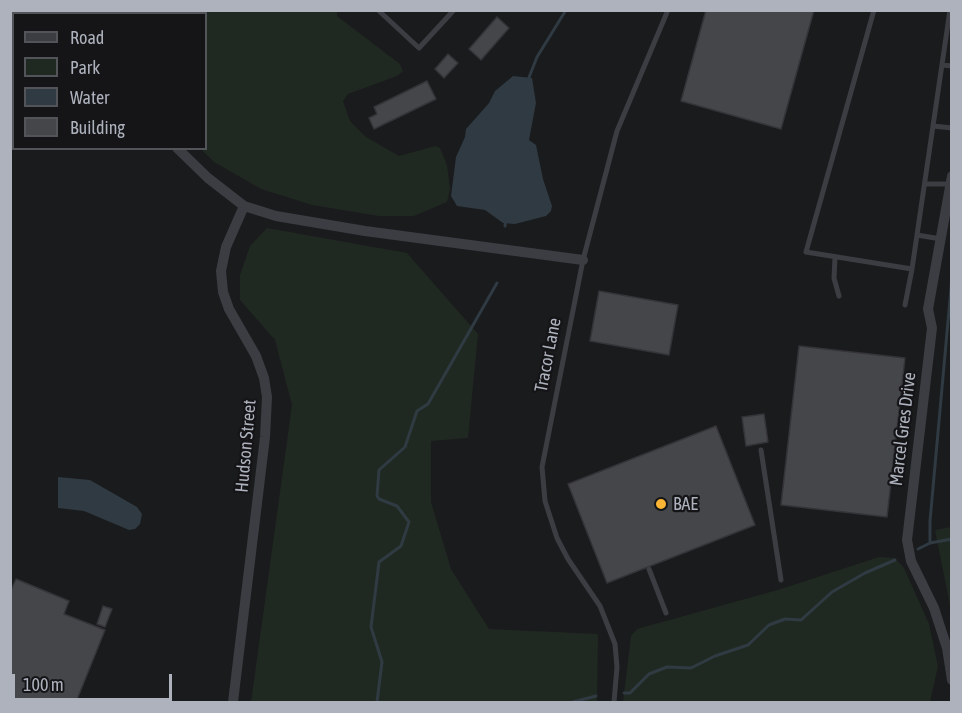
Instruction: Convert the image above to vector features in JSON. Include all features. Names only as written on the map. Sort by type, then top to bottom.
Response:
[{"type":"street","points":[[179,150],[208,178],[244,206],[276,216],[365,231],[583,260]]},
{"type":"street","name":"Marcel Gres Drive","points":[[951,180],[928,309],[932,328],[907,540],[911,561],[934,608],[947,648],[951,680]]},
{"type":"street","name":"Hudson Street","points":[[233,702],[266,437],[267,397],[264,378],[256,356],[223,292],[221,271],[226,247],[244,206]]},
{"type":"lane","points":[[378,10],[419,48],[454,10]]},
{"type":"lane","name":"Tracor Lane","points":[[614,702],[617,667],[615,644],[600,606],[568,559],[557,538],[548,510],[543,482],[544,456],[583,260],[616,131],[668,10]]},
{"type":"lane","points":[[874,10],[806,252],[912,269]]},
{"type":"lane","points":[[905,304],[950,10]]},
{"type":"lane","points":[[942,65],[951,66]]},
{"type":"lane","points":[[933,126],[951,128]]},
{"type":"lane","points":[[925,184],[951,180]]},
{"type":"lane","points":[[917,236],[940,239]]},
{"type":"lane","points":[[835,257],[834,278],[839,296]]},
{"type":"lane","points":[[760,450],[781,580]]},
{"type":"lane","points":[[649,568],[666,614]]},
{"type":"green space","points":[[337,11],[337,16],[400,64],[403,71],[397,76],[348,94],[343,101],[350,121],[366,137],[399,156],[435,146],[440,148],[447,165],[450,189],[447,202],[414,216],[379,216],[312,205],[261,189],[214,162],[202,150],[207,150],[207,12],[150,12]]},
{"type":"green space","points":[[267,228],[407,253],[478,334],[468,438],[431,441],[431,502],[451,569],[489,629],[598,634],[597,702],[251,702],[292,405],[275,340],[240,300],[240,275],[250,246]]},
{"type":"green space","points":[[952,527],[951,610],[935,530]]},
{"type":"green space","points":[[879,557],[895,558],[904,568],[929,624],[938,666],[930,702],[623,702],[631,636],[637,629],[781,589]]},
{"type":"water","points":[[513,76],[532,78],[536,103],[529,140],[536,145],[543,179],[552,206],[546,216],[515,224],[503,223],[485,210],[457,206],[451,196],[456,157],[466,129],[489,103],[495,91]]},
{"type":"water","points":[[58,477],[90,480],[137,507],[142,514],[140,524],[135,529],[129,530],[84,511],[58,508]]},
{"type":"building","points":[[706,10],[814,10],[781,129],[681,101]]},
{"type":"building","points":[[497,17],[509,28],[481,60],[469,49]]},
{"type":"building","points":[[448,54],[458,63],[444,78],[435,69]]},
{"type":"building","points":[[427,81],[436,99],[374,129],[369,118],[377,114],[374,107]]},
{"type":"building","points":[[599,291],[678,305],[669,355],[590,341]]},
{"type":"building","points":[[799,346],[905,358],[887,517],[781,505]]},
{"type":"building","points":[[764,414],[768,442],[746,446],[742,417]]},
{"type":"building","name":"BAE","points":[[716,426],[755,525],[607,583],[568,484]]},
{"type":"building","points":[[16,579],[69,601],[64,614],[105,630],[76,702],[10,702],[10,592]]},
{"type":"building","points":[[103,606],[112,609],[105,627],[97,624]]},
{"type":"waterway","points":[[528,80],[537,57],[566,10]]},
{"type":"waterway","points":[[505,226],[506,219]]},
{"type":"waterway","points":[[930,543],[930,521],[952,277]]},
{"type":"waterway","points":[[377,702],[382,662],[371,627],[379,562],[401,546],[409,522],[397,506],[377,496],[379,470],[405,447],[417,411],[428,404],[497,283]]},
{"type":"waterway","points":[[918,549],[930,543],[952,539]]},
{"type":"waterway","points":[[624,693],[630,693],[649,674],[667,667],[691,668],[715,656],[748,645],[769,625],[785,619],[801,620],[832,592],[865,573],[895,560]]},
{"type":"waterway","points":[[573,702],[596,696]]},
{"type":"place","name":"BAE","points":[[661,504]]}]
